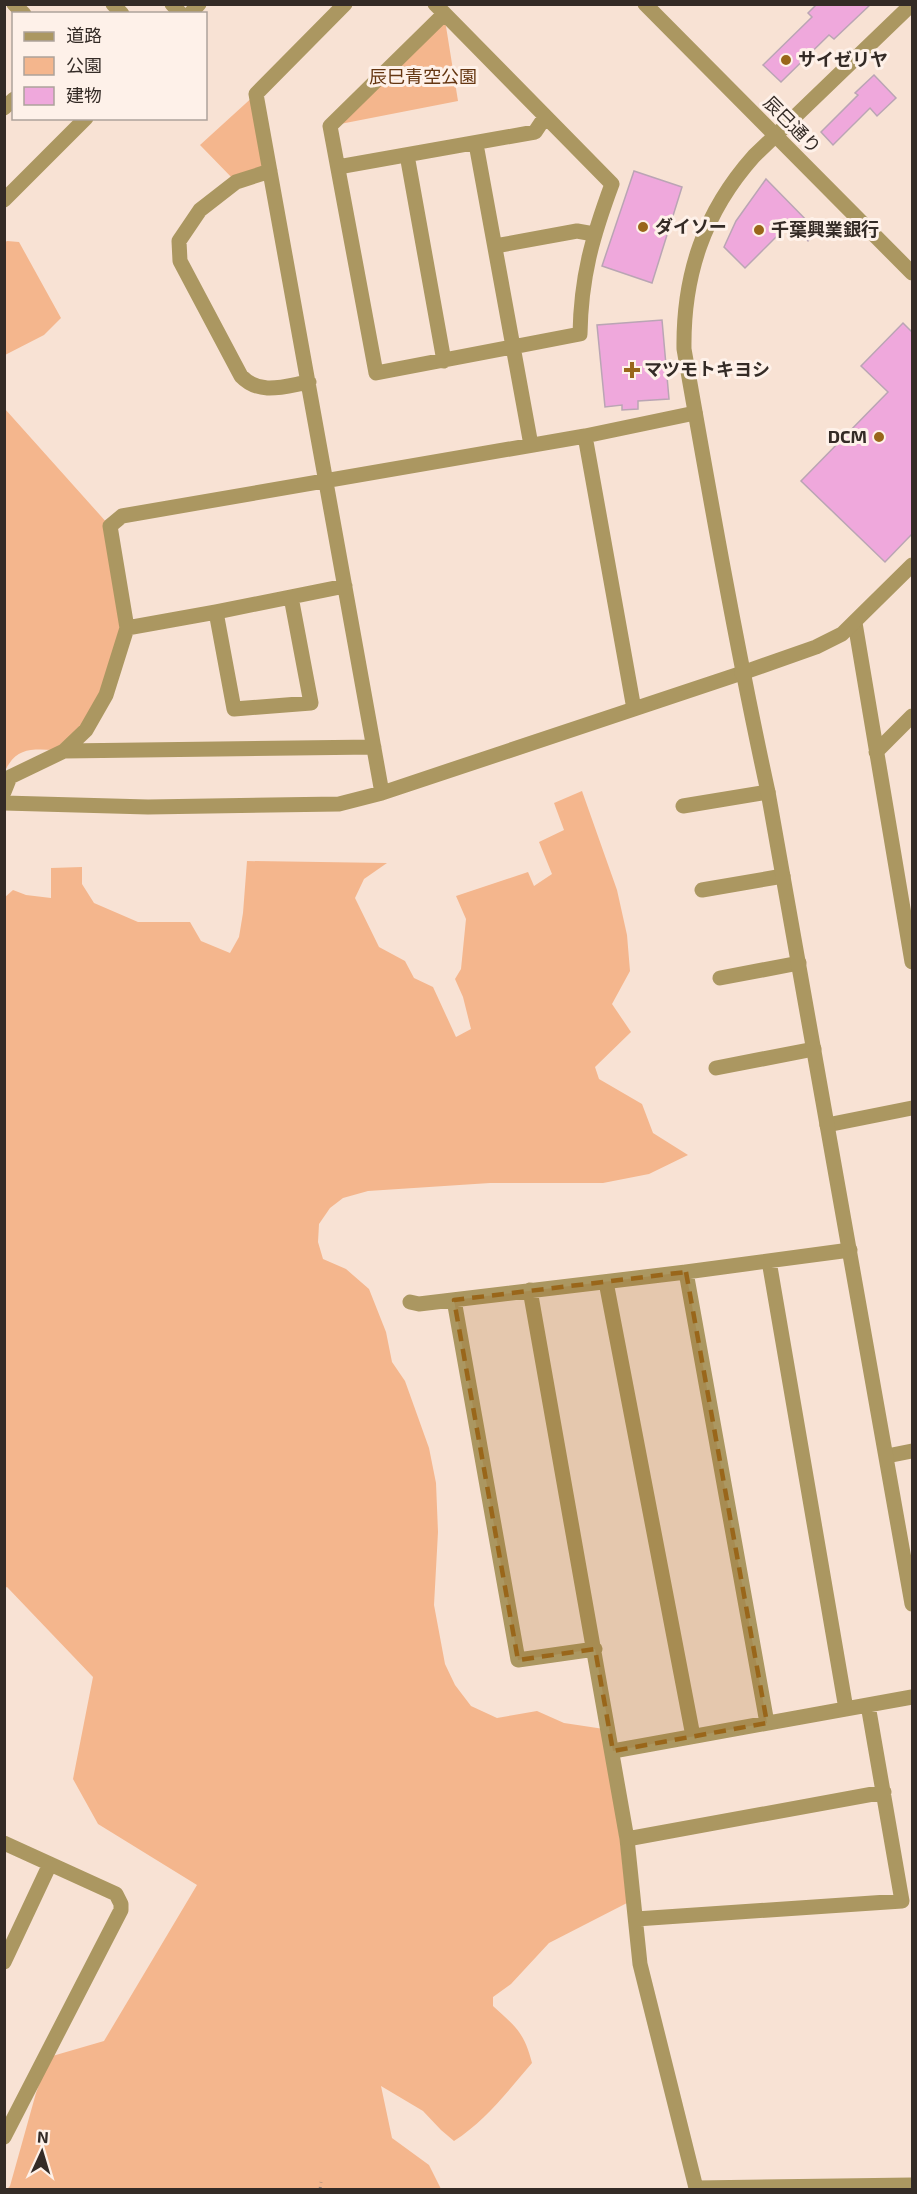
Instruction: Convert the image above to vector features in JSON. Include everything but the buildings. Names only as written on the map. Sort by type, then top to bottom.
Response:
[{"type":"street","points":[[345,4],[256,94],[382,793]]},
{"type":"street","name":"辰巳通り","points":[[645,4],[912,273]]},
{"type":"street","points":[[912,4],[738,174],[711,218],[699,244],[686,297],[684,332],[684,349],[695,413],[742,673],[768,792],[912,1599]]},
{"type":"street","points":[[439,9],[612,184],[594,234],[581,302],[580,334],[376,373],[330,126],[439,9]]},
{"type":"street","points":[[338,167],[535,132],[545,117]]},
{"type":"street","points":[[4,200],[84,120]]},
{"type":"street","points":[[476,144],[531,445]]},
{"type":"street","points":[[407,155],[444,361]]},
{"type":"street","points":[[270,171],[236,182],[200,210],[179,241],[178,251],[185,272],[247,382],[256,388],[268,389],[309,382]]},
{"type":"street","points":[[495,246],[577,231],[594,234]]},
{"type":"street","points":[[4,792],[10,777],[64,751],[87,730],[106,695],[127,627],[110,526],[122,516],[585,436],[695,413]]},
{"type":"street","points":[[585,436],[634,709]]},
{"type":"street","points":[[4,802],[148,807],[339,804],[382,793],[830,642],[855,622],[912,565]]},
{"type":"street","points":[[127,627],[345,586]]},
{"type":"street","points":[[216,612],[234,709],[311,703],[291,597]]},
{"type":"street","points":[[855,622],[912,963]]},
{"type":"street","points":[[876,752],[912,716]]},
{"type":"street","points":[[64,751],[374,747]]},
{"type":"street","points":[[683,806],[768,792]]},
{"type":"street","points":[[702,890],[783,876]]},
{"type":"street","points":[[720,978],[799,963]]},
{"type":"street","points":[[716,1068],[814,1049]]},
{"type":"street","points":[[827,1125],[912,1108]]},
{"type":"street","points":[[410,1302],[419,1304],[454,1300],[850,1250]]},
{"type":"street","points":[[769,1261],[846,1709]]},
{"type":"street","points":[[686,1272],[767,1723]]},
{"type":"street","points":[[606,1282],[693,1736]]},
{"type":"street","points":[[530,1290],[613,1750],[627,1839],[640,1964],[696,2188],[912,2185]]},
{"type":"street","points":[[454,1300],[518,1660],[595,1649]]},
{"type":"street","points":[[887,1456],[912,1451]]},
{"type":"street","points":[[613,1750],[912,1696]]},
{"type":"street","points":[[636,1919],[902,1901],[868,1704]]},
{"type":"street","points":[[627,1839],[885,1792]]},
{"type":"street","points":[[4,1843],[116,1894],[122,1910],[4,2137]]},
{"type":"street","points":[[4,1962],[50,1864]]},
{"type":"path","points":[[320,2190],[321,2182]]},
{"type":"highlighted area","points":[[686,1272],[767,1723],[613,1751],[595,1649],[518,1660],[454,1300]]},
{"type":"green space","name":"辰巳青空公園","points":[[444,14],[458,101],[330,126]]},
{"type":"green space","points":[[256,94],[270,171],[236,182],[200,145]]},
{"type":"green space","points":[[19,242],[61,318],[44,335],[5,355],[4,243]]},
{"type":"green space","points":[[5,409],[108,524],[120,627],[112,673],[90,719],[54,750],[31,750],[19,754],[9,763],[5,771]]},
{"type":"green space","points":[[582,791],[617,890],[627,935],[630,971],[612,1004],[631,1032],[595,1067],[599,1079],[642,1104],[653,1133],[688,1155],[649,1174],[603,1183],[490,1183],[368,1191],[343,1198],[330,1208],[319,1224],[318,1242],[323,1259],[346,1269],[369,1289],[386,1332],[392,1362],[405,1381],[429,1448],[436,1483],[438,1532],[434,1605],[445,1664],[455,1685],[471,1706],[497,1718],[537,1711],[564,1723],[604,1729],[627,1903],[549,1943],[511,1984],[493,1997],[493,2006],[522,2037],[532,2063],[496,2105],[465,2133],[454,2141],[423,2111],[381,2086],[392,2138],[429,2165],[441,2189],[7,2189],[10,2186],[36,2093],[49,2057],[104,2041],[197,1885],[98,1824],[73,1779],[93,1677],[7,1587],[5,1588],[4,898],[13,890],[26,895],[51,898],[51,868],[82,867],[82,884],[94,903],[138,922],[190,922],[201,941],[230,953],[239,937],[247,861],[387,863],[364,879],[355,898],[379,947],[405,961],[414,978],[433,987],[456,1037],[471,1029],[463,997],[455,979],[461,969],[466,919],[456,896],[528,872],[534,886],[552,874],[539,842],[564,830],[554,803]]},
{"type":"place","name":"サイゼリヤ","points":[[786,60]]},
{"type":"place","name":"ダイソー","points":[[643,227]]},
{"type":"place","name":"千葉興業銀行","points":[[759,230]]},
{"type":"place","name":"マツモトキヨシ","points":[[632,370]]},
{"type":"place","name":"DCM","points":[[879,437]]}]
